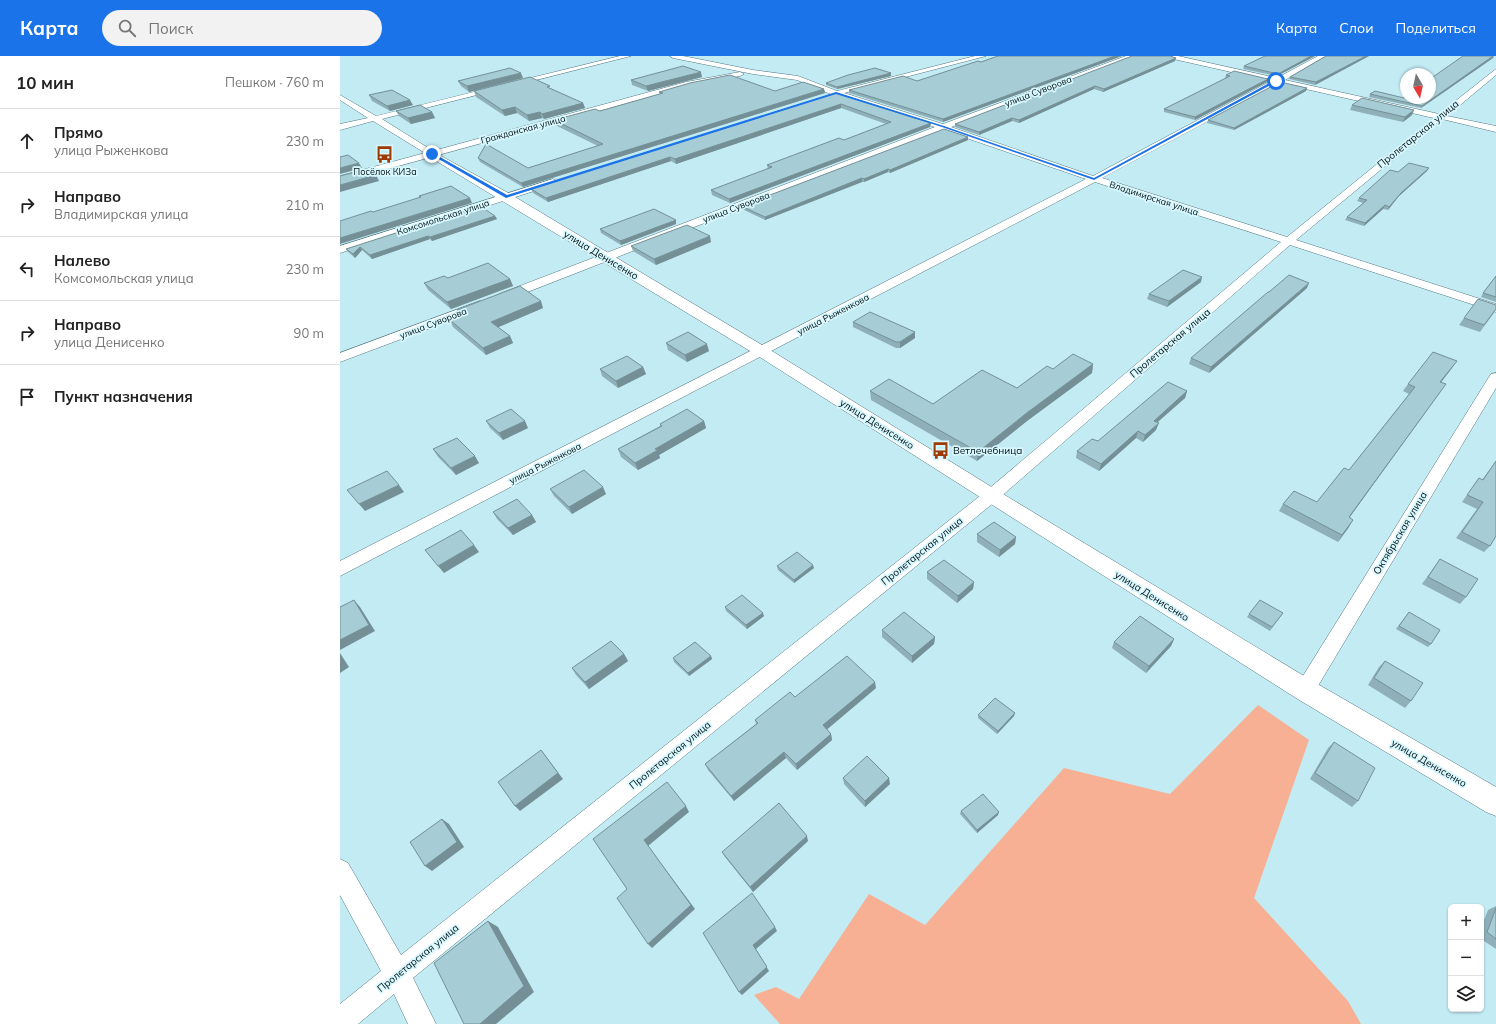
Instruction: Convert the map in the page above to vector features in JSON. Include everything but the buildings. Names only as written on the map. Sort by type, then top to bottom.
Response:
[{"type":"street","points":[[340,127],[628,56]]},
{"type":"street","name":"Владимирская улица","points":[[673,56],[753,72],[798,78],[836,93],[943,127],[1094,179],[1496,308]]},
{"type":"street","points":[[821,98],[983,56]]},
{"type":"street","name":"улица Суворова","points":[[340,358],[606,258],[943,127],[1132,56]]},
{"type":"street","points":[[1169,56],[1496,129]]},
{"type":"street","name":"улица Рыженкова","points":[[340,569],[1094,179],[1323,56]]},
{"type":"street","name":"Пролетарская улица","points":[[340,1022],[991,496],[1289,241],[1496,71]]},
{"type":"street","name":"Гражданская улица","points":[[340,179],[689,84],[725,76],[753,72]]},
{"type":"street","name":"улица Денисенко","points":[[340,97],[761,352],[1305,690],[1496,802]]},
{"type":"street","name":"Комсомольская улица","points":[[340,250],[559,180]]},
{"type":"street","name":"Октябрьская улица","points":[[1305,690],[1496,377]]},
{"type":"street","points":[[340,871],[398,975],[422,1024]]},
{"type":"shaded area","points":[[1258,705],[1309,740],[1254,898],[1348,1001],[1361,1024],[780,1024],[754,995],[776,987],[799,999],[869,894],[925,925],[1064,768],[1170,794]]},
{"type":"place","name":"Посёлок КИЗа","points":[[385,154]]},
{"type":"place","name":"Ветлечебница","points":[[940,450]]},
{"type":"route","points":[[432,154],[506,197],[836,93],[943,127],[1094,179],[1276,81]]}]
